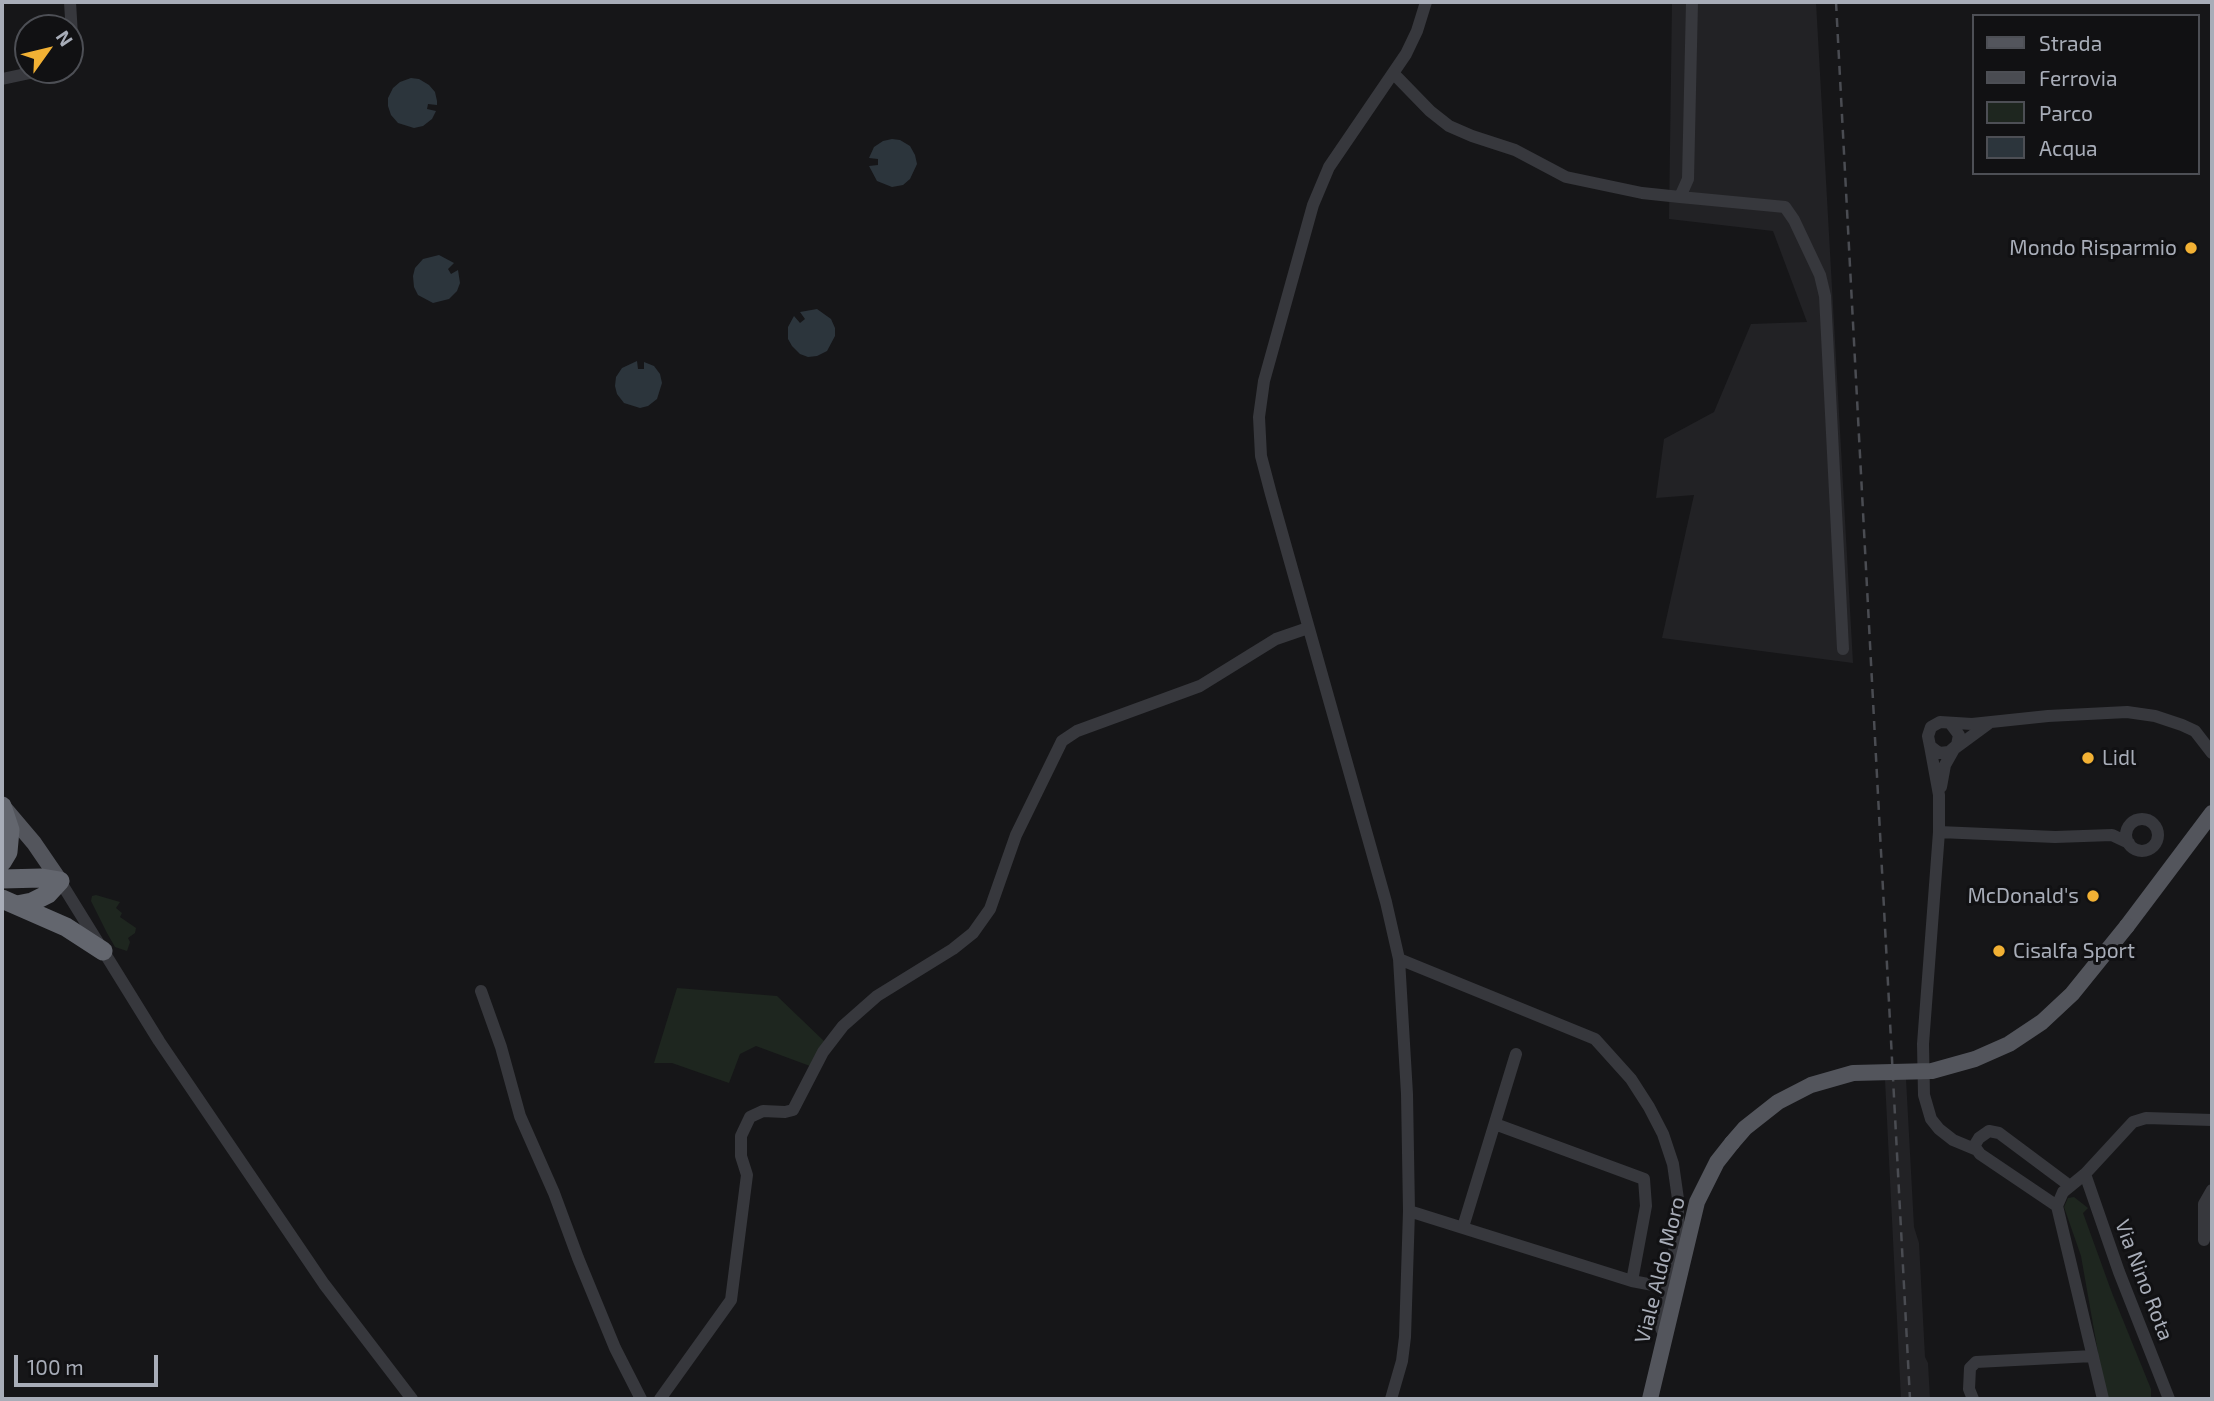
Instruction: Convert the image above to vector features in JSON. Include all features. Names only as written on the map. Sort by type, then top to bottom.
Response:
[{"type":"highway","points":[[2,806],[10,830],[8,852],[2,862]]},
{"type":"highway","points":[[2,879],[42,878],[60,881]]},
{"type":"highway","points":[[9,902],[32,902],[48,894],[60,881]]},
{"type":"highway","points":[[9,902],[66,928],[103,951]]},
{"type":"main road","points":[[2,806],[34,843],[60,881]]},
{"type":"main road","name":"Viale Aldo Moro","points":[[1650,1399],[1697,1202],[1717,1162],[1745,1128],[1778,1102],[1811,1085],[1853,1073],[1932,1071],[1975,1059],[2010,1044],[2042,1023],[2072,993],[2127,926],[2212,813]]},
{"type":"street","points":[[1391,1399],[1402,1361],[1405,1337],[1409,1211],[1407,1094],[1399,959],[1386,902],[1261,456],[1259,417],[1264,381],[1313,205],[1329,167],[1394,74],[1417,31],[1426,2]]},
{"type":"street","points":[[1680,197],[1688,179],[1692,2]]},
{"type":"street","points":[[1394,74],[1430,111],[1449,126],[1515,150],[1566,177],[1642,193],[1786,207],[1820,275],[1825,296],[1843,649]]},
{"type":"street","points":[[660,1399],[731,1300],[747,1175],[741,1156],[741,1136],[750,1117],[763,1111],[793,1110],[823,1052],[843,1026],[877,996],[974,933],[990,909],[1016,835],[1062,741],[1077,731],[1200,686],[1276,639],[1308,628]]},
{"type":"street","points":[[2057,1206],[1977,1150],[1954,1140],[1939,1129],[1931,1119],[1924,1095],[1923,1044],[1939,832],[1939,794],[1927,736],[1931,727],[1940,722],[1972,724],[2048,716],[2127,712],[2155,716],[2182,725],[2195,731],[2210,748]]},
{"type":"street","points":[[1930,746],[1939,753],[1944,753],[1954,749],[1993,721]]},
{"type":"street","points":[[1939,794],[1945,765],[1957,745],[1959,735],[1950,723]]},
{"type":"street","points":[[1939,832],[2055,837],[2112,835],[2143,850],[2152,846],[2157,837],[2156,827],[2148,820],[2138,819],[2112,835]]},
{"type":"street","points":[[2129,825],[2126,833],[2129,843]]},
{"type":"street","points":[[60,881],[159,1041],[324,1284],[412,1399]]},
{"type":"street","points":[[1399,959],[1595,1039],[1631,1079],[1663,1134],[1673,1164],[1678,1199],[1678,1230],[1660,1326],[1665,1336]]},
{"type":"street","points":[[481,990],[501,1047],[520,1116],[554,1193],[614,1348],[641,1399]]},
{"type":"street","points":[[1463,1227],[1516,1054]]},
{"type":"street","points":[[2103,1399],[2057,1206],[2060,1198],[2128,1126],[2139,1119],[2212,1119]]},
{"type":"street","points":[[1495,1124],[1644,1179],[1646,1206],[1632,1281]]},
{"type":"street","points":[[1977,1150],[1976,1143],[1979,1138],[1989,1131],[1999,1133],[2070,1186]]},
{"type":"street","name":"Via Nino Rota","points":[[2085,1174],[2119,1272],[2169,1399]]},
{"type":"street","points":[[2204,1240],[2204,1204],[2212,1190]]},
{"type":"street","points":[[1409,1211],[1632,1281],[1653,1285],[1662,1283],[1670,1274]]},
{"type":"street","points":[[1632,1281],[1653,1292],[1663,1311]]},
{"type":"street","points":[[1973,1399],[1969,1389],[1970,1367],[1976,1362],[2093,1356]]},
{"type":"shaded area","points":[[1672,2],[1816,2],[1853,663],[1662,638],[1694,495],[1656,498],[1664,439],[1714,412],[1751,324],[1807,322],[1773,231],[1669,219]]},
{"type":"shaded area","points":[[1906,1079],[1914,1227],[1919,1243],[1930,1399],[1901,1399],[1885,1080]]},
{"type":"green space","points":[[92,896],[120,902],[116,908],[122,913],[120,917],[136,928],[135,933],[128,938],[130,942],[127,951],[115,947],[107,933],[91,901]]},
{"type":"green space","points":[[677,988],[777,996],[825,1042],[810,1066],[756,1046],[740,1054],[729,1083],[672,1063],[654,1063]]},
{"type":"green space","points":[[2074,1197],[2088,1208],[2083,1213],[2151,1389],[2151,1399],[2106,1398],[2081,1256],[2064,1207],[2068,1198]]},
{"type":"water","points":[[411,78],[429,85],[435,92],[437,101],[437,105],[428,104],[427,109],[436,111],[432,119],[423,126],[414,128],[398,123],[388,106],[388,98],[393,88]]},
{"type":"water","points":[[892,139],[910,146],[917,164],[910,179],[903,185],[892,187],[877,181],[869,166],[878,165],[878,159],[869,158],[874,147]]},
{"type":"water","points":[[439,255],[454,263],[448,269],[451,274],[458,270],[460,283],[449,299],[433,303],[418,295],[413,276],[415,268],[423,259]]},
{"type":"water","points":[[817,309],[831,319],[835,336],[827,351],[808,357],[792,346],[788,339],[788,327],[794,316],[800,323],[805,319],[800,312]]},
{"type":"water","points":[[637,361],[638,369],[644,369],[644,362],[654,366],[662,383],[657,399],[640,408],[624,403],[615,386],[616,377],[622,368]]},
{"type":"railway","points":[[1836,2],[1910,1399]]},
{"type":"place","name":"Mondo Risparmio","points":[[2191,248]]},
{"type":"place","name":"Lidl","points":[[2088,758]]},
{"type":"place","name":"McDonald's","points":[[2093,896]]},
{"type":"place","name":"Cisalfa Sport","points":[[1999,951]]}]
